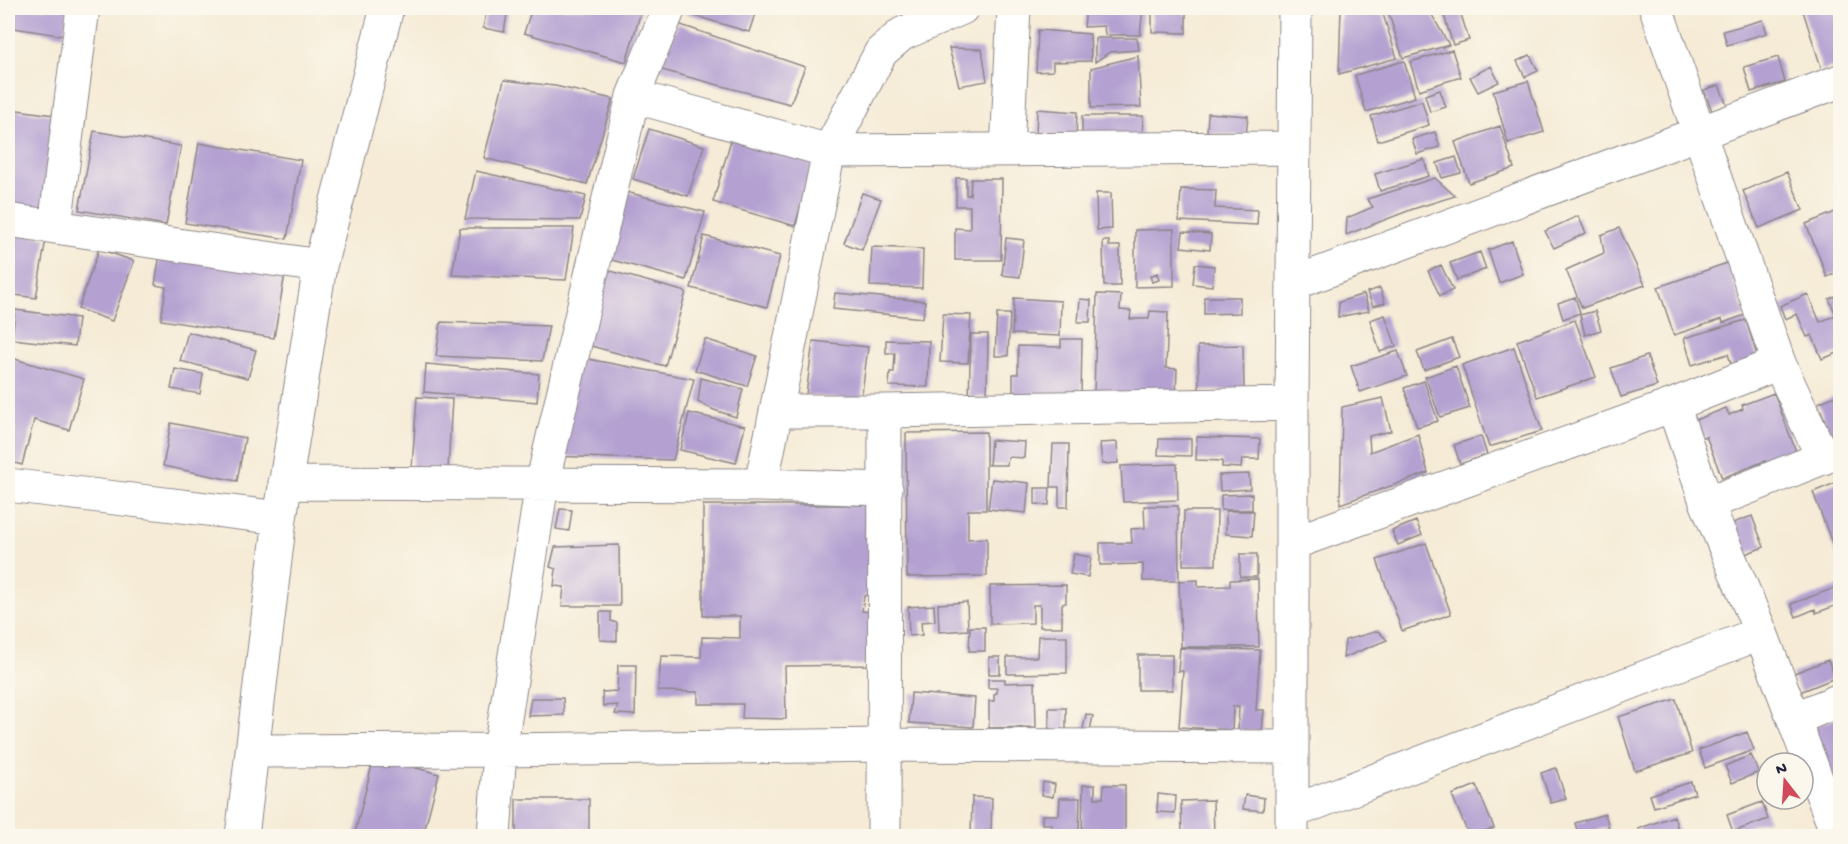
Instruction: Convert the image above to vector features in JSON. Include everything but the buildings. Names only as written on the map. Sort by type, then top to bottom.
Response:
[{"type":"street","points":[[55,226],[83,8]]},
{"type":"street","points":[[242,837],[280,518],[320,266],[387,8]]},
{"type":"street","points":[[494,837],[500,750],[542,484],[633,96],[669,8]]},
{"type":"street","points":[[761,485],[829,151],[881,52],[902,33],[962,8]]},
{"type":"street","points":[[1006,150],[1014,8]]},
{"type":"street","points":[[1295,8],[1292,824],[1761,633]]},
{"type":"street","points":[[1656,8],[1701,132],[1779,363],[1832,454],[1707,504]]},
{"type":"street","points":[[1294,283],[1840,81]]},
{"type":"street","points":[[633,96],[829,151],[1294,148]]},
{"type":"street","points":[[8,220],[320,266]]},
{"type":"street","points":[[1293,543],[1673,405],[1779,363]]},
{"type":"street","points":[[777,411],[1292,404]]},
{"type":"street","points":[[1673,405],[1707,504],[1761,633],[1838,837]]},
{"type":"street","points":[[884,837],[885,411]]},
{"type":"street","points":[[285,483],[761,485],[886,489]]},
{"type":"street","points":[[8,485],[280,518]]},
{"type":"street","points":[[1794,719],[1840,700]]},
{"type":"street","points":[[252,750],[500,750],[884,745],[1292,747]]}]
